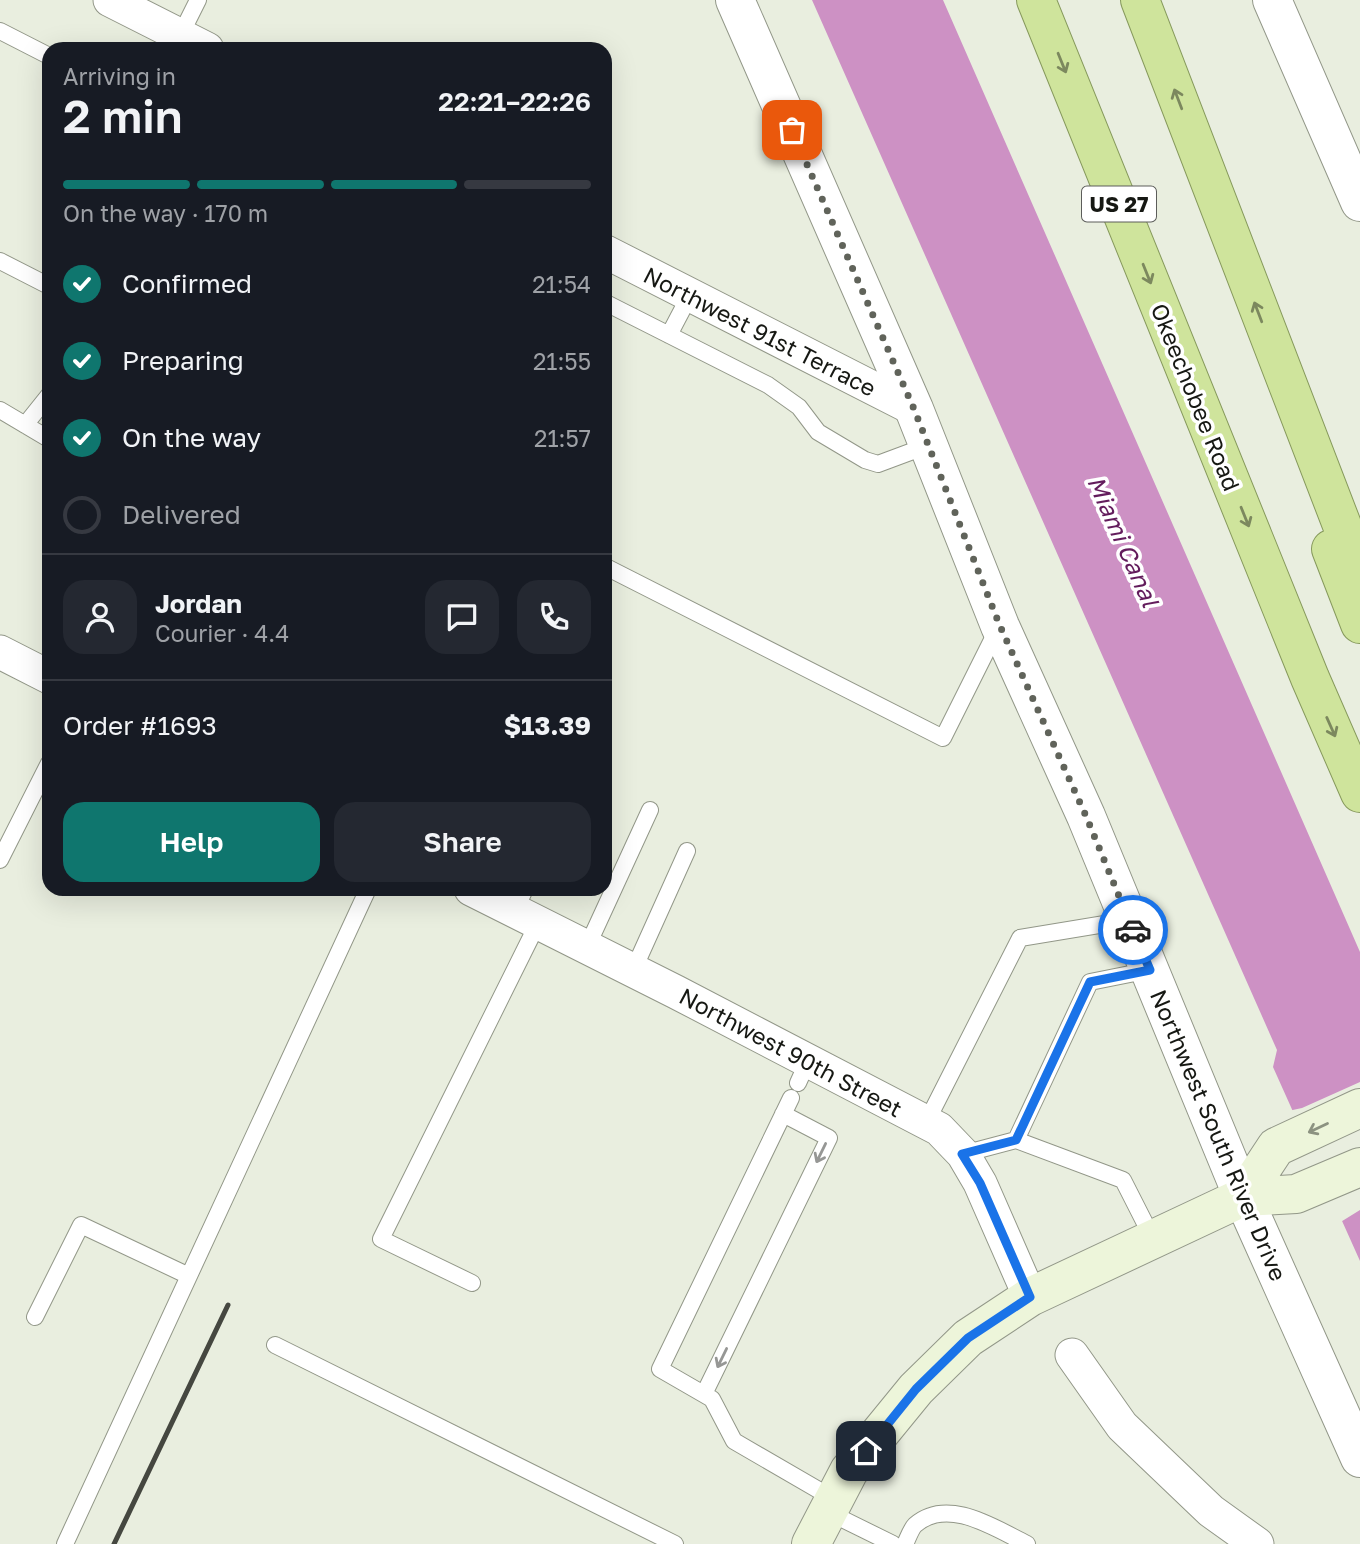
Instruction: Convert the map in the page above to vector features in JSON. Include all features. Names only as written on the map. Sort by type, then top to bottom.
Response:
[{"type":"highway","name":"Okeechobee Road","points":[[1036,0],[1310,678],[1360,793]]},
{"type":"highway","points":[[1140,0],[1360,572]]},
{"type":"highway","points":[[1283,376],[1332,552],[1360,624]]},
{"type":"main road","points":[[1243,1197],[1276,1147],[1360,1108]]},
{"type":"main road","points":[[824,1518],[849,1471],[916,1389],[968,1338],[1030,1297],[1243,1197],[1296,1194],[1360,1167]]},
{"type":"street","points":[[110,0],[193,42]]},
{"type":"street","points":[[1272,0],[1360,202]]},
{"type":"street","name":"Northwest South River Drive","points":[[734,1],[914,409],[1000,626],[1086,816],[1243,1197],[1360,1458]]},
{"type":"street","name":"Northwest 91st Terrace","points":[[612,255],[914,409]]},
{"type":"street","points":[[0,652],[42,673]]},
{"type":"street","name":"Northwest 90th Street","points":[[492,896],[526,908],[587,947],[633,971],[799,1081],[939,1129],[962,1154],[980,1183],[1030,1297]]},
{"type":"street","points":[[1072,1355],[1122,1426],[1211,1511],[1257,1544]]},
{"type":"lane","points":[[193,42],[198,0]]},
{"type":"lane","points":[[0,31],[42,52]]},
{"type":"lane","points":[[0,261],[42,282]]},
{"type":"lane","points":[[668,335],[690,295]]},
{"type":"lane","points":[[612,306],[768,386],[799,407],[818,432],[864,460],[878,464],[929,445]]},
{"type":"lane","points":[[25,425],[42,404]]},
{"type":"lane","points":[[0,410],[42,435]]},
{"type":"lane","points":[[612,570],[943,737],[1000,626]]},
{"type":"lane","points":[[0,860],[42,777]]},
{"type":"lane","points":[[612,893],[650,810]]},
{"type":"lane","points":[[633,971],[687,851]]},
{"type":"lane","points":[[65,1544],[365,896]]},
{"type":"lane","points":[[587,947],[610,896]]},
{"type":"lane","points":[[472,1283],[381,1239],[526,908]]},
{"type":"lane","points":[[926,1123],[1020,938],[1129,920]]},
{"type":"lane","points":[[1016,1140],[1090,982],[1150,970]]},
{"type":"lane","points":[[799,1081],[660,1369],[712,1399],[734,1441],[824,1518],[893,1544]]},
{"type":"lane","points":[[704,1394],[829,1138],[783,1114]]},
{"type":"lane","points":[[962,1154],[1016,1140],[1124,1180],[1153,1239]]},
{"type":"lane","points":[[35,1317],[80,1225],[189,1276]]},
{"type":"lane","points":[[275,1345],[670,1543]]},
{"type":"lane","points":[[905,1544],[914,1525],[934,1515],[959,1512],[1027,1544]]},
{"type":"water","name":"Miami Canal","points":[[812,0],[943,0],[1360,952],[1360,1261],[1273,1067],[1277,1050]]},
{"type":"pier","points":[[1360,1082],[1360,1210],[1339,1223],[1288,1111],[1302,1108]]},
{"type":"railway","points":[[114,1544],[228,1305]]},
{"type":"way so far","points":[[792,130],[914,409],[1000,626],[1086,816],[1133,930]]},
{"type":"route","points":[[866,1451],[916,1389],[968,1338],[1030,1297],[980,1183],[962,1154],[1016,1140],[1090,982],[1150,970],[1133,930]]}]
